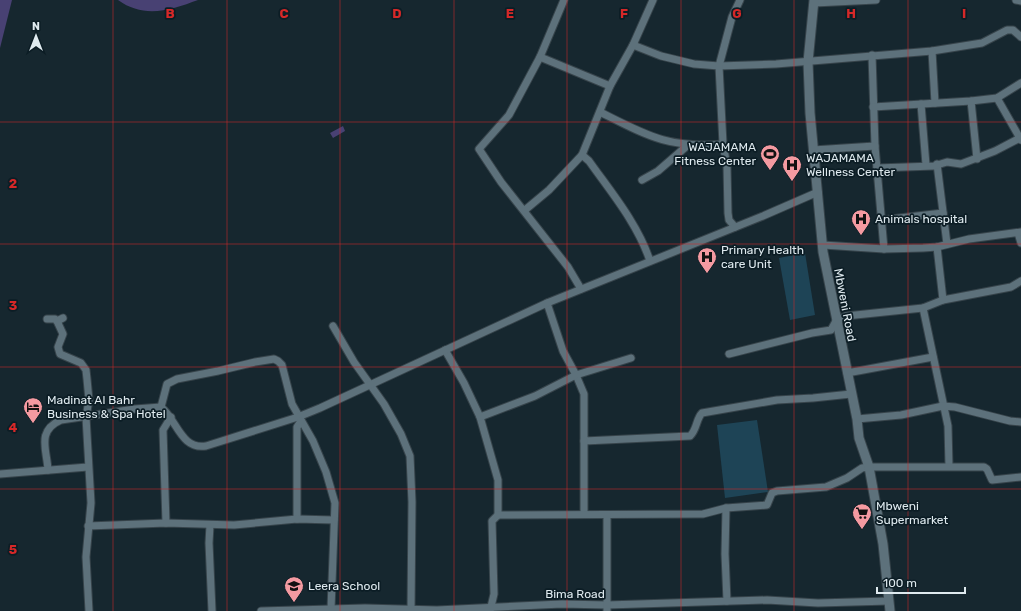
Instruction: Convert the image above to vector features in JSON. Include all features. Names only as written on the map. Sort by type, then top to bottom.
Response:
[{"type":"street","points":[[564,0],[540,57],[509,115],[479,149],[501,182],[525,210],[568,267],[581,289]]},
{"type":"street","points":[[525,210],[549,190],[582,155],[610,86],[633,45],[653,0]]},
{"type":"street","points":[[735,227],[729,220],[728,213],[727,166],[723,144],[719,66],[732,17],[740,0]]},
{"type":"street","points":[[814,2],[876,0]]},
{"type":"street","points":[[1016,0],[1021,1]]},
{"type":"street","name":"Mbweni Road","points":[[814,2],[808,62],[813,150],[823,245],[836,321],[857,419],[859,438],[868,467],[883,544],[889,601],[892,611]]},
{"type":"street","points":[[633,45],[660,56],[694,64],[719,66],[808,62],[872,55],[932,51],[982,43],[1007,30],[1013,30],[1021,37]]},
{"type":"street","points":[[932,51],[934,103]]},
{"type":"street","points":[[872,55],[874,146],[884,249]]},
{"type":"street","points":[[540,57],[610,86]]},
{"type":"street","points":[[873,107],[997,98],[1021,83]]},
{"type":"street","points":[[877,168],[926,165],[934,166],[947,162],[960,164],[977,159],[1020,139],[997,98]]},
{"type":"street","points":[[971,101],[977,159]]},
{"type":"street","points":[[921,104],[926,165]]},
{"type":"street","points":[[600,112],[648,136],[688,145],[723,144]]},
{"type":"street","points":[[642,180],[658,171],[688,145]]},
{"type":"street","points":[[813,150],[874,146]]},
{"type":"street","points":[[582,155],[589,162],[632,222],[646,247],[650,260]]},
{"type":"street","points":[[937,164],[947,244]]},
{"type":"street","points":[[161,407],[171,417],[187,441],[192,445],[201,446],[299,419],[547,303],[818,192]]},
{"type":"street","points":[[882,220],[943,213]]},
{"type":"street","points":[[823,245],[884,249],[937,247],[969,239],[1020,233],[1021,243]]},
{"type":"street","points":[[937,247],[943,300]]},
{"type":"street","points":[[729,354],[812,333],[831,330],[836,321],[846,316],[923,308],[943,300],[1011,286],[1021,281]]},
{"type":"street","points":[[547,303],[563,351],[576,376],[585,401],[583,419],[584,514]]},
{"type":"street","points":[[923,308],[948,426],[949,466]]},
{"type":"street","points":[[47,319],[60,320],[62,334],[58,347],[60,354],[81,363],[86,370],[89,400],[86,417],[91,503],[86,557],[89,611]]},
{"type":"street","points":[[333,326],[354,362],[372,385],[401,434],[410,456],[412,502],[411,610]]},
{"type":"street","points":[[445,350],[464,383],[480,418],[498,480],[498,515]]},
{"type":"street","points":[[847,373],[933,357]]},
{"type":"street","points":[[480,418],[535,396],[576,376],[630,358]]},
{"type":"street","points":[[161,407],[168,382],[274,359],[282,365],[292,404],[299,419],[313,441],[326,472],[335,503],[331,609]]},
{"type":"street","points":[[584,441],[690,436],[695,432],[699,416],[702,413],[777,400],[851,394]]},
{"type":"street","points":[[857,419],[900,415],[943,406],[955,407],[1010,421],[1021,422]]},
{"type":"street","points":[[48,470],[44,437],[47,430],[54,423],[61,420],[161,407]]},
{"type":"street","points":[[166,523],[163,430],[171,417]]},
{"type":"street","points":[[296,519],[297,427],[299,419]]},
{"type":"street","points":[[0,474],[88,467]]},
{"type":"street","points":[[490,609],[494,594],[492,520],[498,515],[584,514],[607,516],[703,514],[726,508],[767,505],[772,493],[777,491],[826,487],[847,478],[862,468],[868,467],[984,467],[987,469],[992,480],[1021,477]]},
{"type":"street","points":[[726,508],[725,554],[727,601]]},
{"type":"street","points":[[607,516],[607,608]]},
{"type":"street","points":[[88,526],[166,523],[234,525],[296,519],[334,520]]},
{"type":"street","points":[[210,525],[209,543],[212,611]]},
{"type":"street","name":"Bima Road","points":[[261,611],[331,609],[490,609],[562,604],[607,608],[767,600],[818,607],[889,601]]},
{"type":"street","points":[[705,603],[705,611]]},
{"type":"shaded area","points":[[0,0],[12,0],[0,48]]},
{"type":"shaded area","points":[[118,0],[198,0],[178,7],[158,11],[148,11],[128,6]]},
{"type":"shaded area","points":[[343,126],[345,131],[333,138],[330,133]]},
{"type":"shaded area","points":[[805,253],[815,315],[790,320],[779,258]]},
{"type":"shaded area","points":[[757,420],[768,492],[725,498],[717,425]]},
{"type":"place","name":"WAJAMAMA Fitness Center","points":[[770,171]]},
{"type":"place","name":"WAJAMAMA Wellness Center","points":[[792,182]]},
{"type":"place","name":"Animals hospital","points":[[861,236]]},
{"type":"place","name":"Primary Health care Unit","points":[[707,274]]},
{"type":"place","name":"Madinat Al Bahr Business & Spa Hotel","points":[[33,424]]},
{"type":"place","name":"Mbweni Supermarket","points":[[862,530]]},
{"type":"place","name":"Leera School","points":[[294,603]]}]
